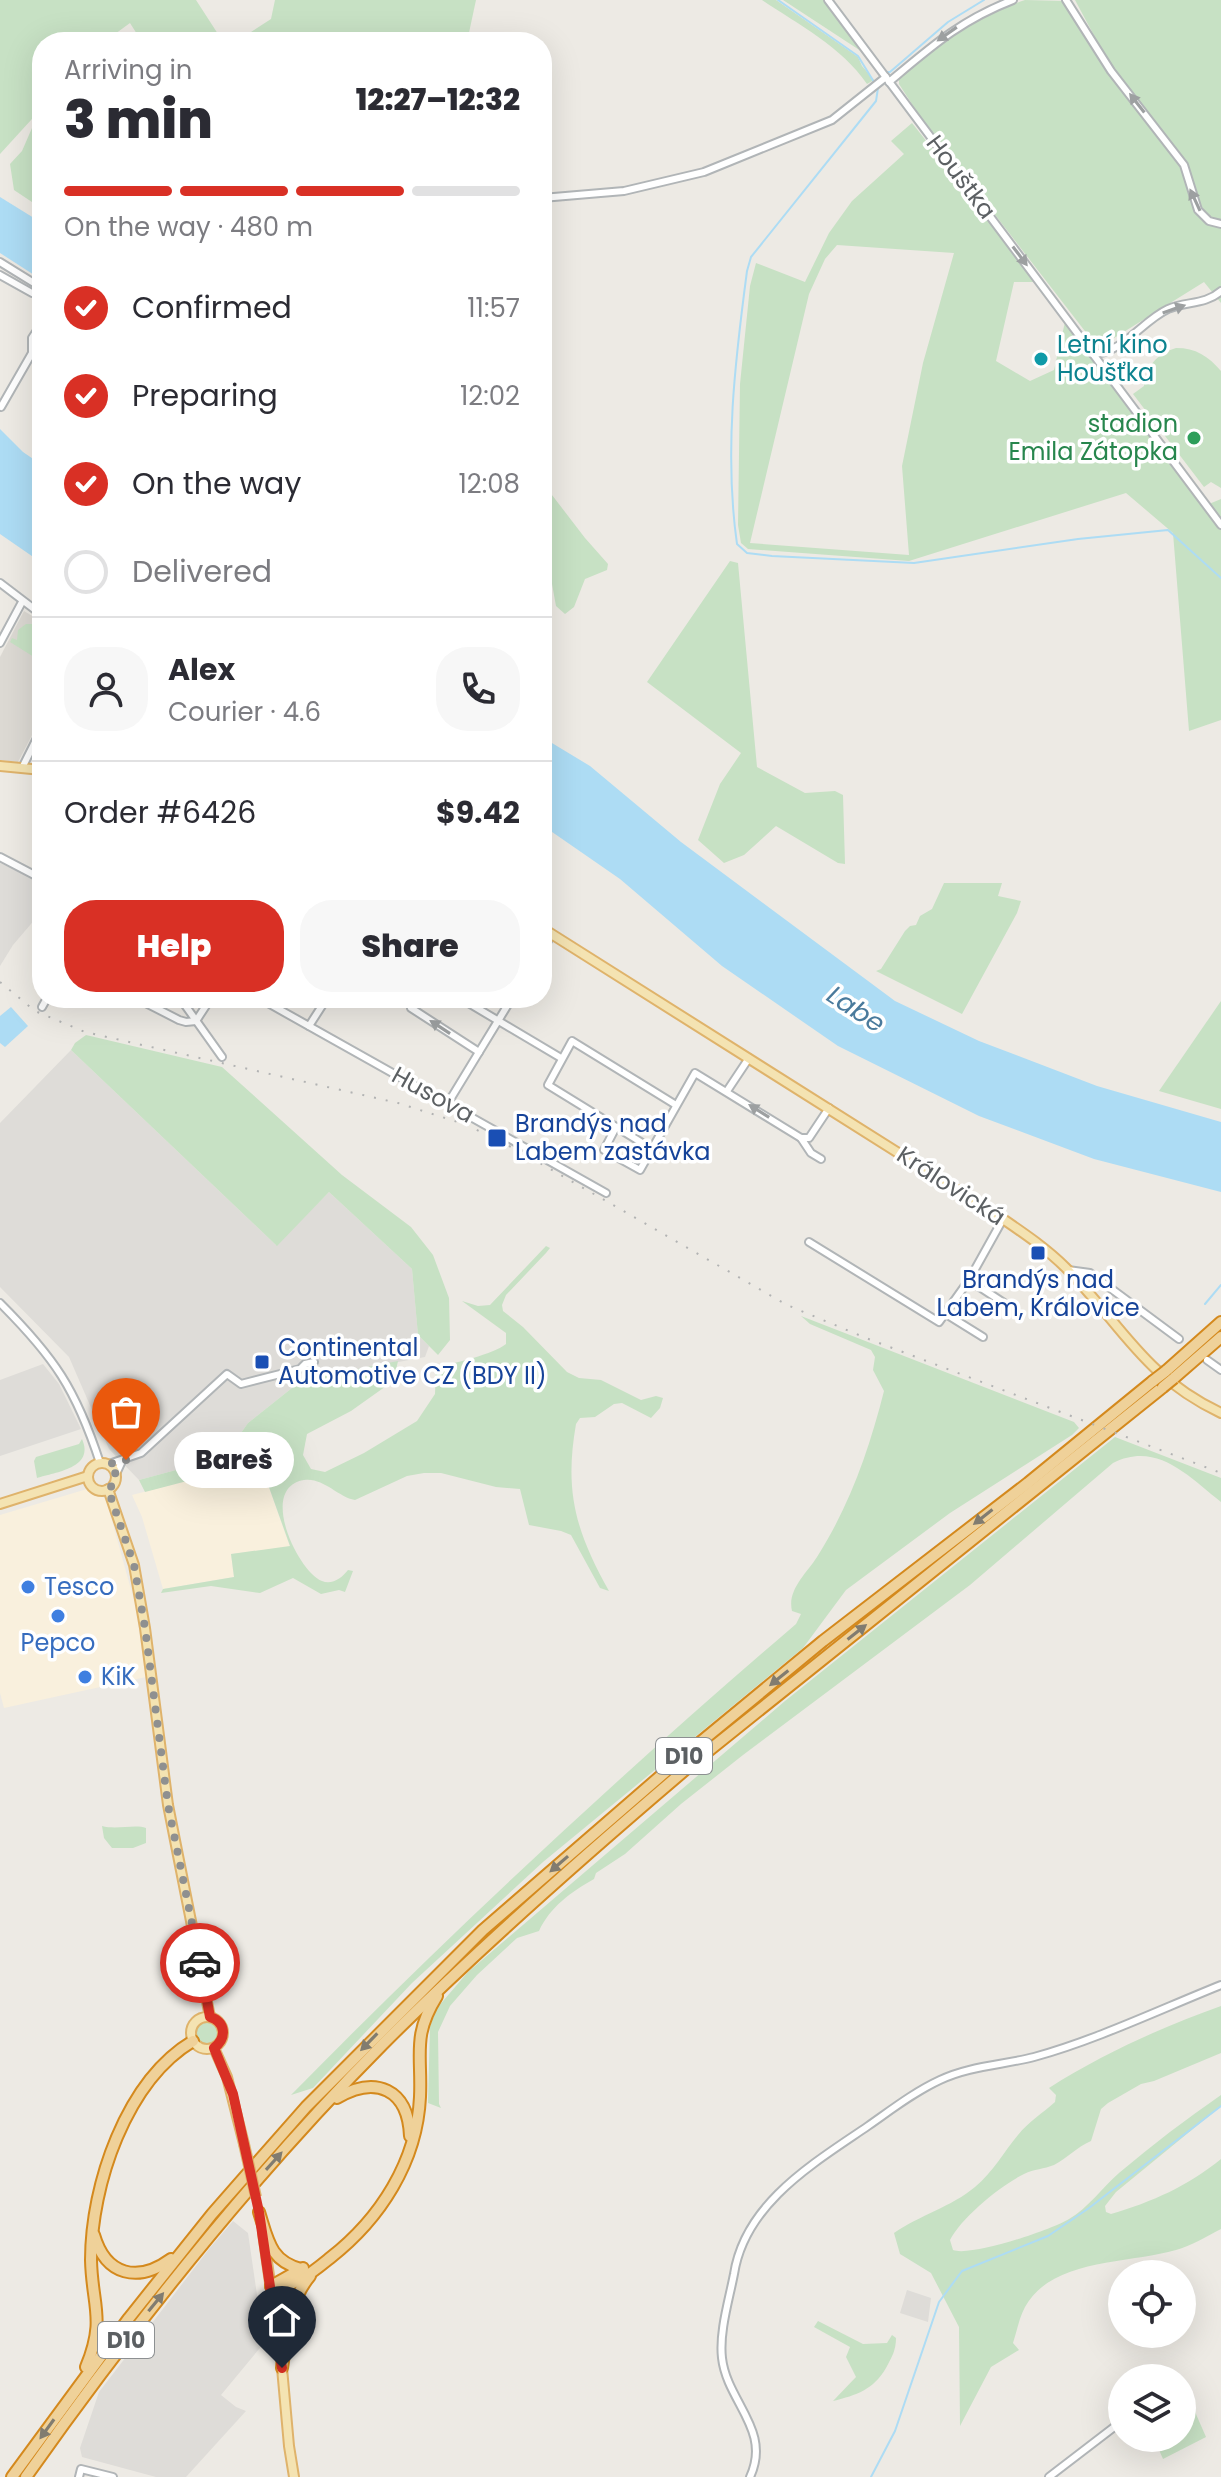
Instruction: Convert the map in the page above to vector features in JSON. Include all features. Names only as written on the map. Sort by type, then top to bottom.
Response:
[{"type":"highway","name":"D10","points":[[1170,1374],[1221,1322]]},
{"type":"highway","name":"D10","points":[[26,2477],[136,2326],[232,2208],[316,2114],[456,1972],[692,1764],[1170,1374],[1221,1337]]},
{"type":"highway","name":"D10","points":[[12,2477],[81,2380],[190,2241],[306,2107],[483,1930],[686,1754],[823,1641],[1158,1384]]},
{"type":"highway","points":[[271,2286],[286,2286],[335,2255],[364,2229],[387,2198],[409,2148],[419,2108],[418,2046],[421,2029],[433,2003],[456,1972]]},
{"type":"highway","points":[[81,2380],[95,2345],[98,2325],[91,2263],[92,2226],[99,2187],[118,2133],[131,2109],[163,2067],[193,2041]]},
{"type":"highway","points":[[316,2114],[332,2101],[357,2088],[382,2088],[397,2097],[404,2106],[409,2124],[409,2148]]},
{"type":"highway","points":[[259,2212],[276,2257],[301,2269]]},
{"type":"highway","points":[[92,2226],[97,2244],[106,2259],[130,2273],[145,2273],[159,2268],[190,2241]]},
{"type":"highway","points":[[271,2286],[335,2255]]},
{"type":"highway","points":[[282,2368],[294,2303],[304,2284],[319,2267]]},
{"type":"main road","points":[[0,766],[32,769]]},
{"type":"main road","name":"Královická","points":[[552,934],[1003,1219],[1068,1270],[1157,1373],[1180,1391],[1221,1413]]},
{"type":"main road","points":[[104,1464],[116,1474],[115,1482],[102,1491],[93,1488],[88,1476],[92,1467],[104,1464]]},
{"type":"main road","points":[[0,1504],[88,1476]]},
{"type":"main road","points":[[108,1489],[134,1565],[168,1805],[210,2017]]},
{"type":"main road","points":[[210,2017],[219,2022],[223,2031],[222,2041],[214,2048],[203,2049],[193,2041],[193,2026],[200,2019],[210,2017]]},
{"type":"main road","points":[[214,2048],[227,2077],[259,2212],[294,2477]]},
{"type":"main road","points":[[292,2465],[302,2477]]},
{"type":"street","name":"Houštka","points":[[828,0],[1221,525]]},
{"type":"street","points":[[552,197],[624,191],[704,172],[764,150],[832,120],[946,35],[980,13],[1013,0]]},
{"type":"street","points":[[1066,0],[1111,71],[1184,165],[1196,207],[1209,221],[1221,224]]},
{"type":"street","points":[[0,262],[32,282]]},
{"type":"street","points":[[0,275],[32,293]]},
{"type":"street","points":[[1093,354],[1108,352],[1166,310],[1211,300],[1221,291]]},
{"type":"street","points":[[1,407],[32,353]]},
{"type":"street","points":[[0,583],[32,608]]},
{"type":"street","points":[[0,643],[22,602]]},
{"type":"street","points":[[22,768],[32,748]]},
{"type":"street","points":[[0,857],[32,874]]},
{"type":"street","points":[[156,1008],[179,1020],[196,1021]]},
{"type":"street","points":[[187,1008],[222,1057]]},
{"type":"street","points":[[196,1021],[204,1008]]},
{"type":"street","name":"Husova","points":[[277,1008],[606,1193]]},
{"type":"street","points":[[309,1026],[321,1008]]},
{"type":"street","points":[[411,1008],[479,1052]]},
{"type":"street","points":[[477,1008],[561,1058]]},
{"type":"street","points":[[448,1103],[506,1008]]},
{"type":"street","points":[[652,1149],[548,1085],[561,1058],[572,1041],[676,1105]]},
{"type":"street","points":[[727,1091],[749,1058]]},
{"type":"street","points":[[616,1127],[604,1150],[640,1170],[695,1073],[801,1138],[811,1153],[821,1159]]},
{"type":"street","points":[[801,1138],[809,1138],[829,1108]]},
{"type":"street","points":[[809,1242],[939,1322],[969,1280],[1003,1219]]},
{"type":"street","name":"Královická","points":[[1068,1270],[1090,1273],[1179,1339]]},
{"type":"street","points":[[969,1280],[1004,1303]]},
{"type":"street","points":[[0,1303],[33,1337],[62,1374],[104,1464],[141,1453],[227,1374],[241,1384],[300,1369],[314,1362]]},
{"type":"street","points":[[946,1314],[983,1337]]},
{"type":"street","points":[[1207,1360],[1221,1370]]},
{"type":"street","points":[[116,1474],[122,1461]]},
{"type":"street","points":[[750,2477],[757,2460],[755,2439],[725,2371],[723,2338],[739,2248],[768,2206],[796,2175],[942,2079],[1034,2057],[1221,1985]]},
{"type":"street","points":[[1049,2477],[1108,2432]]},
{"type":"street","points":[[79,2477],[81,2469],[113,2477]]},
{"type":"shaded area","points":[[24,611],[32,616],[32,735],[18,762],[0,760],[0,657]]},
{"type":"shaded area","points":[[0,863],[32,877],[32,923],[0,966]]},
{"type":"shaded area","points":[[71,1050],[276,1245],[329,1192],[412,1269],[418,1335],[429,1346],[425,1357],[302,1380],[248,1423],[224,1457],[139,1480],[109,1449],[69,1357],[0,1287],[0,1123]]},
{"type":"shaded area","points":[[43,1364],[59,1384],[81,1429],[0,1456],[0,1380]]},
{"type":"shaded area","points":[[260,1462],[290,1547],[231,1554],[234,1577],[163,1589],[142,1517],[132,1495]]},
{"type":"shaded area","points":[[87,1489],[106,1499],[135,1604],[146,1677],[4,1708],[0,1693],[0,1515]]},
{"type":"shaded area","points":[[233,2221],[248,2233],[264,2343],[221,2395],[246,2411],[186,2477],[156,2477],[82,2457],[80,2448],[99,2392]]},
{"type":"shaded area","points":[[907,2290],[931,2298],[928,2322],[900,2313]]},
{"type":"green space","points":[[0,0],[196,0],[217,32],[136,32],[130,23],[118,32],[32,32],[32,119],[0,154]]},
{"type":"green space","points":[[275,0],[476,0],[469,32],[251,32],[271,19]]},
{"type":"green space","points":[[762,0],[776,0],[858,57],[874,80],[867,84],[833,48]]},
{"type":"green space","points":[[783,0],[823,0],[867,55]]},
{"type":"green space","points":[[1025,0],[1065,1],[1089,45],[1097,41],[1075,0],[1221,0],[1221,303],[1204,282],[1098,348],[924,123],[899,84],[899,79],[958,33]]},
{"type":"green space","points":[[912,123],[1038,282],[1014,282],[996,361],[1030,381],[1054,370],[1065,322],[1209,504],[1221,499],[1221,720],[1189,731],[1173,533],[1126,493],[909,561],[748,549],[741,543],[738,525],[740,384],[750,286],[756,263],[805,282],[829,233],[852,201],[904,154],[891,141]],"holes":[[[837,245],[954,253],[923,363],[902,466],[909,555],[750,543],[809,294],[825,259]]]},
{"type":"green space","points":[[32,128],[32,202],[14,190],[10,164],[22,151]]},
{"type":"green space","name":"stadion Emila Zátopka","points":[[1176,348],[1201,354],[1221,371],[1221,488],[1211,482],[1204,487],[1133,394],[1144,386],[1147,372],[1154,362]]},
{"type":"green space","points":[[552,495],[608,564],[607,570],[585,579],[574,607],[565,614],[556,606],[552,584]]},
{"type":"green space","points":[[730,561],[738,563],[757,767],[805,793],[835,791],[843,795],[845,864],[838,863],[776,826],[744,855],[724,863],[698,840],[720,784],[741,753],[647,682]]},
{"type":"green space","points":[[32,624],[32,656],[10,642],[12,638],[17,640],[18,630]]},
{"type":"green space","points":[[944,883],[1002,883],[998,896],[1021,901],[962,1014],[876,971],[881,969],[905,931],[932,909]]},
{"type":"green space","points":[[1221,1001],[1221,1109],[1159,1091]]},
{"type":"green space","points":[[86,1035],[222,1067],[342,1175],[411,1227],[433,1255],[449,1298],[450,1340],[438,1355],[418,1335],[412,1269],[329,1192],[277,1246],[71,1050]]},
{"type":"green space","points":[[546,1246],[550,1248],[506,1295],[503,1311],[567,1372],[579,1378],[601,1380],[641,1400],[656,1396],[663,1398],[660,1408],[651,1418],[622,1403],[614,1404],[595,1417],[580,1418],[576,1424],[572,1491],[588,1550],[609,1591],[600,1588],[571,1535],[529,1525],[520,1489],[496,1487],[441,1473],[424,1473],[407,1476],[355,1500],[318,1481],[304,1480],[290,1486],[284,1498],[283,1513],[294,1548],[313,1575],[322,1581],[333,1581],[348,1570],[353,1571],[345,1592],[339,1590],[321,1594],[293,1578],[260,1593],[211,1586],[161,1593],[163,1589],[234,1577],[231,1554],[290,1546],[260,1462],[145,1492],[139,1480],[224,1457],[248,1423],[302,1380],[398,1361],[394,1379],[389,1384],[351,1411],[307,1434],[303,1455],[311,1469],[325,1472],[364,1453],[417,1421],[435,1394],[436,1368],[483,1355],[506,1344],[506,1333],[462,1301],[478,1306],[490,1305]]},
{"type":"green space","points":[[801,1316],[1074,1422],[1079,1428],[950,1513],[846,1590],[803,1648],[543,1862],[412,1983],[313,2088],[291,2095],[539,1854],[796,1624],[801,1614],[792,1611],[792,1596],[829,1537],[849,1497],[872,1435],[884,1391],[873,1370],[875,1357],[871,1350],[810,1324]]},
{"type":"green space","points":[[1115,1437],[1221,1478],[1221,1502],[1184,1472],[1158,1459],[1129,1457],[1113,1463],[970,1585],[681,1804],[625,1854],[562,1901],[539,1931],[517,1938],[477,1975],[450,2006],[438,2032],[441,2108],[428,2103],[430,2026],[437,2008],[468,1972],[785,1701]]},
{"type":"green space","points":[[82,1439],[85,1449],[78,1463],[37,1478],[36,1457],[79,1444]]},
{"type":"green space","points":[[102,1826],[146,1828],[146,1843],[133,1848],[112,1848],[104,1838]]},
{"type":"green space","points":[[1221,2006],[1221,2053],[1141,2084],[1108,2103],[1101,2109],[1091,2141],[1054,2165],[1028,2172],[1004,2186],[972,2212],[950,2240],[953,2250],[976,2250],[1060,2224],[1083,2209],[1144,2152],[1221,2095],[1221,2106],[1116,2192],[1105,2206],[1106,2212],[1111,2214],[1141,2204],[1183,2185],[1221,2159],[1221,2229],[1176,2250],[1108,2260],[1072,2271],[1053,2279],[1037,2291],[1020,2320],[1013,2343],[1019,2350],[991,2367],[960,2426],[959,2327],[931,2273],[900,2254],[894,2233],[956,2200],[981,2181],[1022,2130],[1055,2102],[1056,2095],[1049,2088],[1133,2042]]},
{"type":"green space","points":[[207,2021],[216,2024],[219,2033],[216,2042],[207,2045],[198,2042],[195,2033],[198,2024]]},
{"type":"green space","points":[[818,2321],[863,2344],[887,2343],[892,2335],[896,2338],[892,2357],[876,2382],[857,2394],[833,2401],[856,2377],[846,2357],[850,2347],[814,2327]]},
{"type":"green space","points":[[1196,2414],[1206,2437],[1196,2442]]},
{"type":"green space","points":[[1160,2452],[1177,2452],[1163,2459]]},
{"type":"water","points":[[0,197],[32,217],[32,274],[0,253]]},
{"type":"water","points":[[0,429],[32,458],[32,556],[0,534]]},
{"type":"water","name":"Labe","points":[[552,743],[590,766],[681,842],[895,1001],[979,1041],[1097,1086],[1221,1122],[1221,1192],[1094,1159],[979,1116],[838,1046],[722,966],[620,879],[552,832]]},
{"type":"water","points":[[11,1007],[28,1026],[5,1047],[0,1043],[0,1016]]},
{"type":"waterway","points":[[778,0],[858,56],[874,82]]},
{"type":"waterway","points":[[887,72],[948,22],[984,0]]},
{"type":"waterway","points":[[878,88],[876,101],[751,257],[735,373],[731,441],[737,544],[747,553],[772,556],[914,563],[1078,539],[1168,530],[1221,578]]},
{"type":"waterway","points":[[1205,1304],[1221,1285]]},
{"type":"waterway","points":[[871,2477],[895,2431],[939,2302],[962,2271],[1048,2236],[1221,2106]]},
{"type":"railway","points":[[0,982],[35,1011],[85,1032],[398,1103],[467,1125],[519,1151],[787,1305],[1221,1473]]},
{"type":"way so far","points":[[126,1460],[109,1464],[116,1477],[108,1489],[119,1513],[134,1565],[168,1805],[200,1963]]},
{"type":"place","name":"Letní kino Houšťka","points":[[1041,359]]},
{"type":"place","name":"stadion Emila Zátopka","points":[[1194,438]]},
{"type":"place","name":"Brandýs nad Labem zastávka","points":[[497,1138]]},
{"type":"place","name":"Brandýs nad Labem, Královice","points":[[1038,1253]]},
{"type":"place","name":"Continental Automotive CZ (BDY II)","points":[[262,1362]]},
{"type":"place","name":"Bareš","points":[[126,1460]]},
{"type":"place","name":"Tesco","points":[[28,1587]]},
{"type":"place","name":"Pepco","points":[[58,1616]]},
{"type":"place","name":"KiK","points":[[85,1677]]},
{"type":"route","points":[[200,1963],[210,2017],[222,2026],[222,2041],[214,2048],[233,2094],[259,2212],[282,2368]]}]
